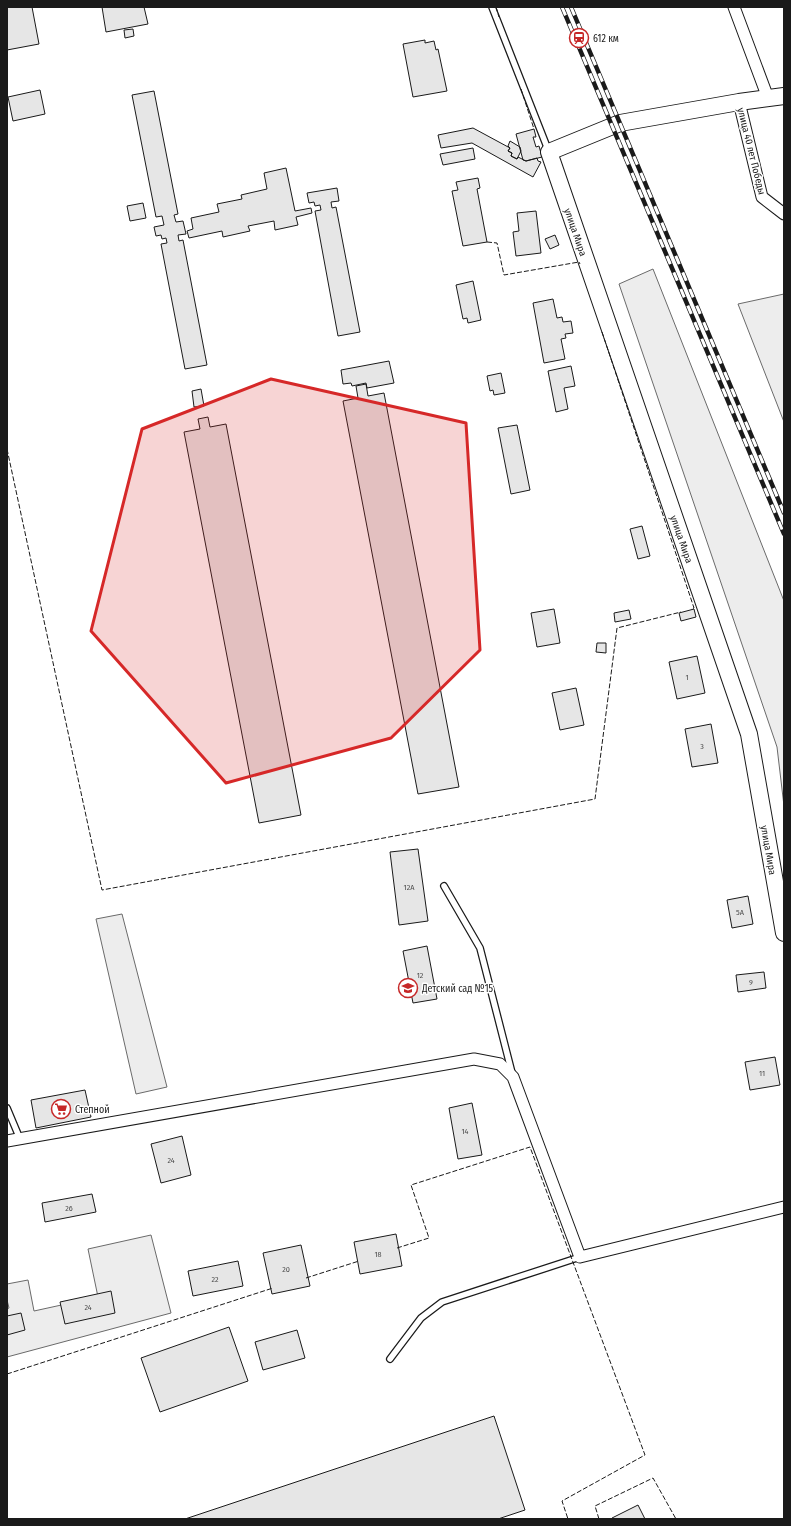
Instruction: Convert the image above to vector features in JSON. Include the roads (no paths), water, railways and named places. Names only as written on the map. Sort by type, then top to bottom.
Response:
[{"type":"street","points":[[734,7],[768,98]]},
{"type":"street","points":[[549,152],[620,123],[739,102],[784,96]]},
{"type":"street","name":"улица 40 лет Победы","points":[[739,102],[762,197],[784,214]]},
{"type":"street","name":"улица Мира","points":[[549,152],[749,734],[784,933]]},
{"type":"street","points":[[7,1141],[474,1059],[500,1064],[513,1077],[580,1257],[784,1207]]},
{"type":"lane","points":[[492,7],[549,152]]},
{"type":"lane","points":[[444,886],[480,948],[513,1077]]},
{"type":"lane","points":[[7,1108],[21,1139]]},
{"type":"lane","points":[[390,1359],[421,1318],[442,1302],[580,1257]]},
{"type":"railway","points":[[562,7],[784,534]]},
{"type":"railway","points":[[571,7],[784,513]]},
{"type":"place","name":"612 км","points":[[579,38]]},
{"type":"place","name":"Детский сад №15","points":[[408,988]]},
{"type":"place","name":"Степной","points":[[61,1109]]}]
